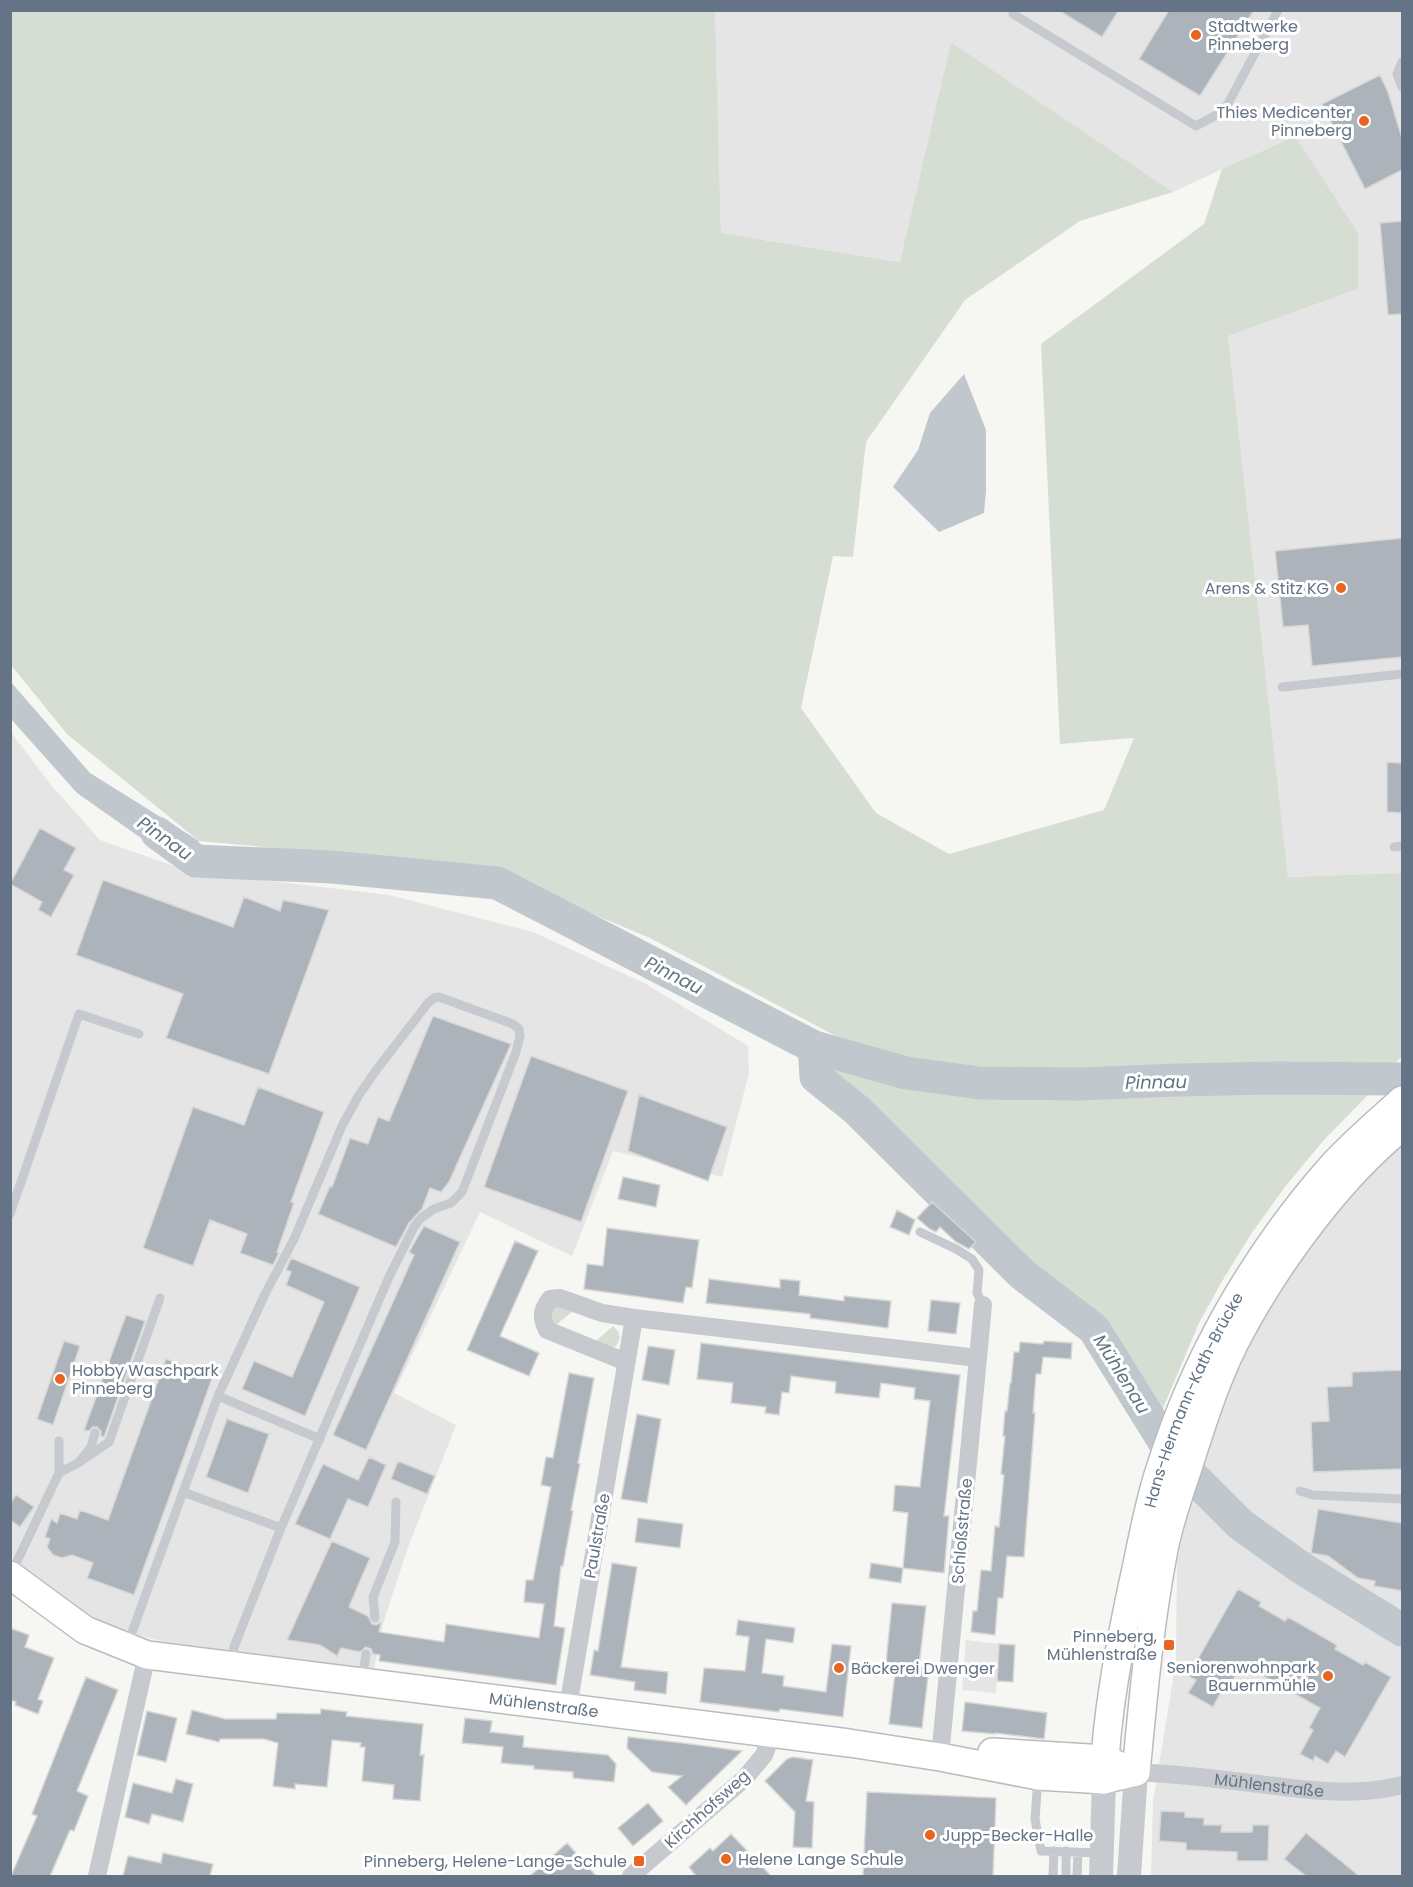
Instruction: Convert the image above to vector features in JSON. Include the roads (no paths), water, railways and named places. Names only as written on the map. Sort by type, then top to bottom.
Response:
[{"type":"main road","name":"Hans-Hermann-Kath-Brücke","points":[[1136,1772],[1151,1624],[1162,1557],[1163,1503],[1159,1471],[1188,1394],[1219,1328],[1260,1260],[1295,1210],[1334,1164],[1402,1100]]},
{"type":"main road","name":"Hans-Hermann-Kath-Brücke","points":[[1105,1770],[1109,1718],[1121,1641],[1163,1503],[1242,1329],[1310,1225],[1348,1180],[1386,1140],[1402,1127]]},
{"type":"main road","name":"Mühlenstraße","points":[[10,1575],[85,1630],[137,1651],[231,1667],[940,1757],[1038,1776],[1105,1770]]},
{"type":"main road","name":"Mühlenstraße","points":[[940,1757],[989,1752],[1105,1770],[1136,1772]]},
{"type":"street","points":[[626,1362],[547,1330],[542,1318],[543,1308],[550,1299],[560,1298],[602,1313],[634,1318],[978,1358]]},
{"type":"street","name":"Schloßstraße","points":[[940,1757],[983,1305]]},
{"type":"street","name":"Paulstraße","points":[[566,1709],[634,1318]]},
{"type":"street","points":[[97,1876],[137,1651]]},
{"type":"street","name":"Kirchhofsweg","points":[[631,1876],[744,1779],[764,1755],[772,1734]]},
{"type":"street","points":[[1101,1876],[1089,1852],[1105,1770]]},
{"type":"street","points":[[1128,1876],[1136,1772]]},
{"type":"street","name":"Mühlenstraße","points":[[1136,1772],[1196,1776],[1317,1791],[1388,1789],[1402,1785]]},
{"type":"lane","points":[[1013,10],[1013,14],[1196,126],[1224,111],[1278,10]]},
{"type":"lane","points":[[1402,62],[1397,74],[1402,87]]},
{"type":"lane","points":[[1282,687],[1402,674]]},
{"type":"lane","points":[[137,1651],[183,1492],[218,1396],[294,1239],[342,1126],[359,1095],[434,998],[439,997],[513,1024],[519,1029],[520,1035],[516,1052],[462,1192],[451,1203],[434,1209],[421,1218],[414,1227],[389,1277],[281,1528],[234,1647],[231,1667]]},
{"type":"lane","points":[[10,1214],[80,1014],[139,1034]]},
{"type":"lane","points":[[920,1232],[972,1259],[979,1270],[977,1293],[983,1305]]},
{"type":"lane","points":[[59,1473],[109,1442],[160,1298]]},
{"type":"lane","points":[[218,1396],[320,1438]]},
{"type":"lane","points":[[78,1463],[91,1447],[95,1433]]},
{"type":"lane","points":[[10,1575],[59,1473],[59,1441]]},
{"type":"lane","points":[[1300,1491],[1313,1495],[1402,1499]]},
{"type":"lane","points":[[183,1492],[281,1528]]},
{"type":"lane","points":[[375,1617],[373,1597],[394,1542],[396,1502]]},
{"type":"lane","points":[[362,1683],[366,1654]]},
{"type":"lane","points":[[1038,1776],[1035,1819],[1041,1851],[1089,1852],[1077,1876]]},
{"type":"lane","points":[[1053,1851],[1053,1876]]},
{"type":"lane","points":[[1066,1851],[1066,1876]]},
{"type":"water","points":[[964,374],[986,430],[984,513],[939,532],[893,487],[918,450],[930,413]]},
{"type":"water","points":[[10,681],[90,773],[199,841],[188,871],[77,793],[11,719]]},
{"type":"waterway","name":"Pinnau","points":[[157,833],[196,861],[332,867],[497,883],[814,1047],[906,1073],[980,1083],[1080,1084],[1277,1078],[1402,1079]]},
{"type":"waterway","name":"Mühlenau","points":[[814,1047],[816,1077],[857,1110],[1022,1274],[1094,1329],[1175,1459],[1240,1524],[1300,1567],[1402,1630]]},
{"type":"place","name":"Stadtwerke Pinneberg","points":[[1196,35]]},
{"type":"place","name":"Thies Medicenter Pinneberg","points":[[1364,121]]},
{"type":"place","name":"Arens & Stitz KG","points":[[1341,588]]},
{"type":"place","name":"Hobby Waschpark Pinneberg","points":[[60,1379]]},
{"type":"place","name":"Pinneberg, Mühlenstraße","points":[[1169,1645]]},
{"type":"place","name":"Bäckerei Dwenger","points":[[839,1668]]},
{"type":"place","name":"Seniorenwohnpark Bauernmühle","points":[[1328,1676]]},
{"type":"place","name":"Jupp-Becker-Halle","points":[[930,1835]]},
{"type":"place","name":"Helene Lange Schule","points":[[726,1859]]},
{"type":"place","name":"Pinneberg, Helene-Lange-Schule","points":[[639,1861]]}]
